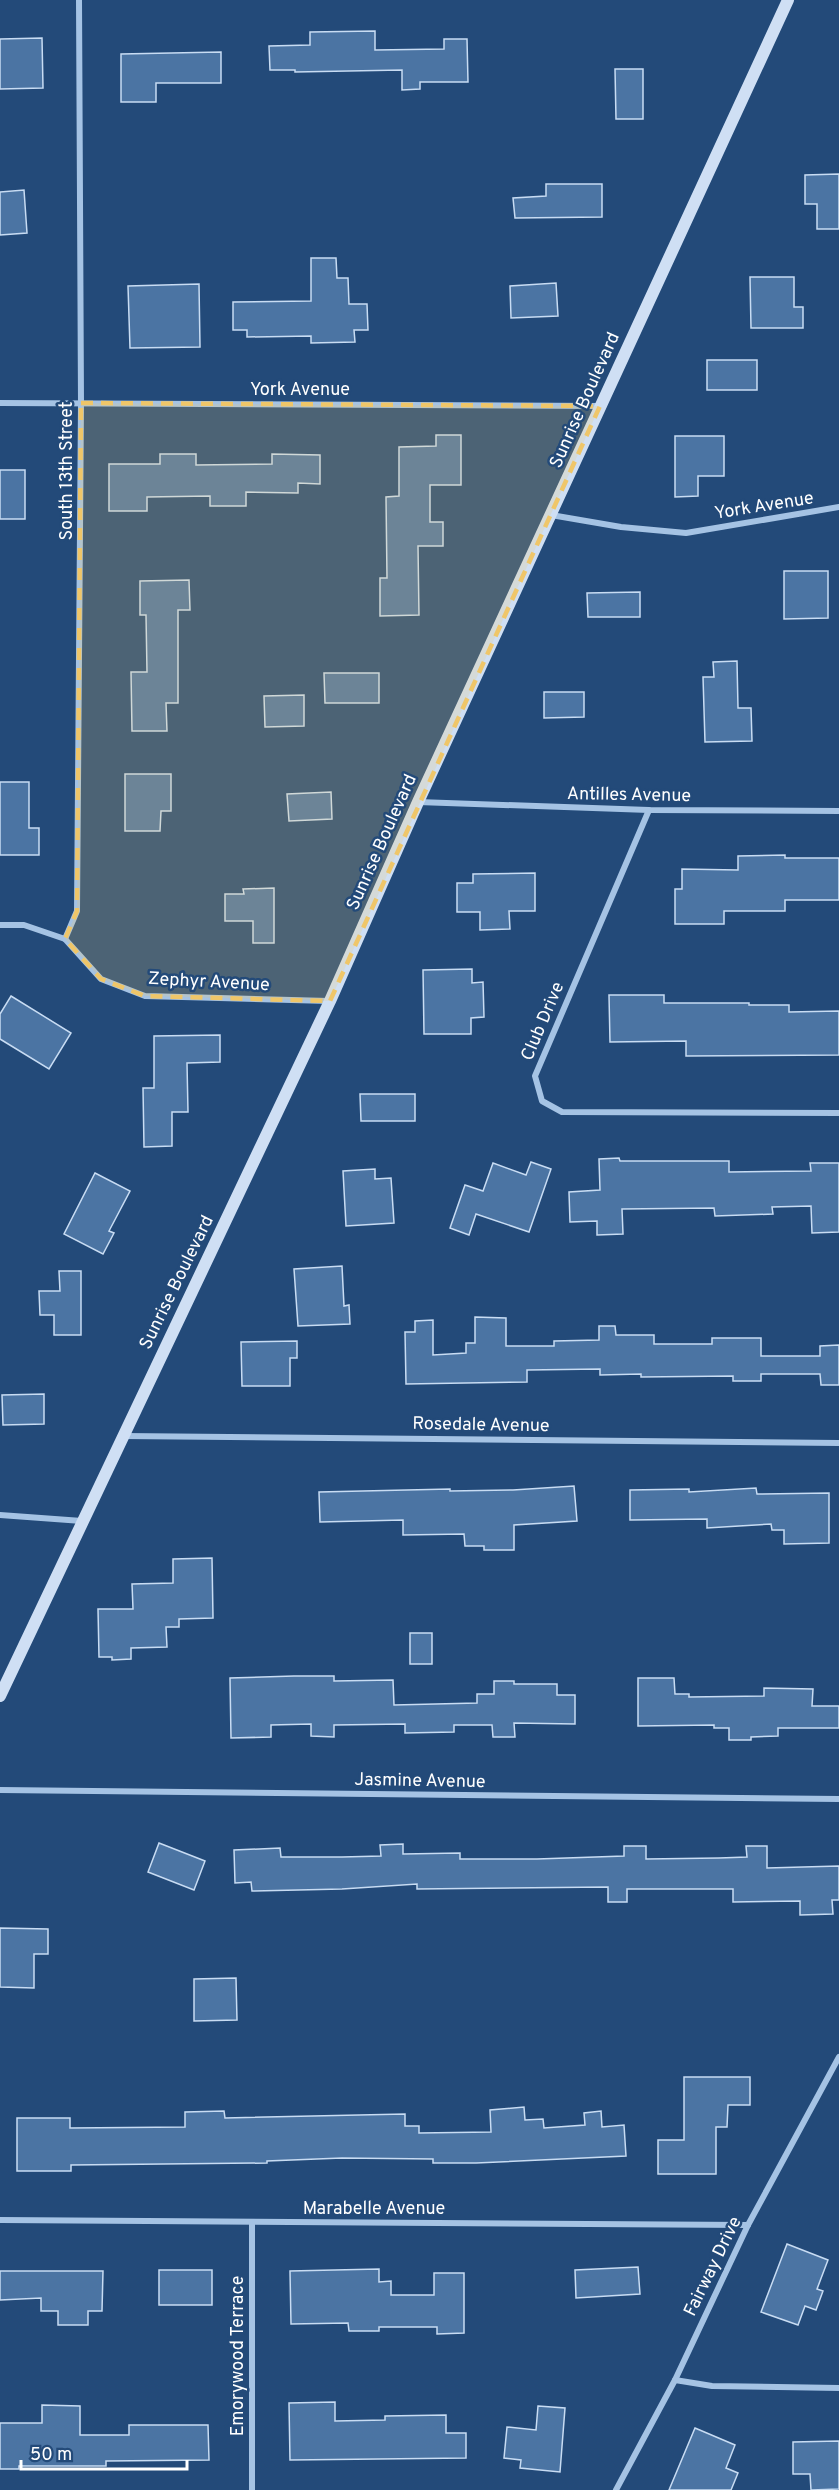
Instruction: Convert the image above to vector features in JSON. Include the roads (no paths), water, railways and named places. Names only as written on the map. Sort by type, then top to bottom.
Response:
[{"type":"street","name":"South 13th Street","points":[[65,939],[77,911],[81,403],[79,0]]},
{"type":"street","name":"Sunrise Boulevard","points":[[0,1696],[330,1001],[418,802],[788,0]]},
{"type":"street","name":"York Avenue","points":[[0,403],[600,406]]},
{"type":"street","name":"York Avenue","points":[[551,515],[621,527],[687,533],[839,507]]},
{"type":"street","name":"Antilles Avenue","points":[[418,802],[649,810],[839,811]]},
{"type":"street","name":"Club Drive","points":[[649,810],[535,1076],[542,1101],[562,1112],[839,1113]]},
{"type":"street","name":"Zephyr Avenue","points":[[0,925],[24,925],[65,939],[101,979],[145,996],[330,1001]]},
{"type":"street","name":"Rosedale Avenue","points":[[122,1436],[839,1443]]},
{"type":"street","points":[[0,1515],[83,1521]]},
{"type":"street","name":"Jasmine Avenue","points":[[0,1790],[839,1799]]},
{"type":"street","name":"Fairway Drive","points":[[616,2490],[675,2380],[748,2225],[839,2056]]},
{"type":"street","name":"Marabelle Avenue","points":[[0,2220],[748,2225]]},
{"type":"street","name":"Emorywood Terrace","points":[[252,2222],[252,2490]]},
{"type":"street","points":[[675,2380],[712,2386],[839,2388]]}]
